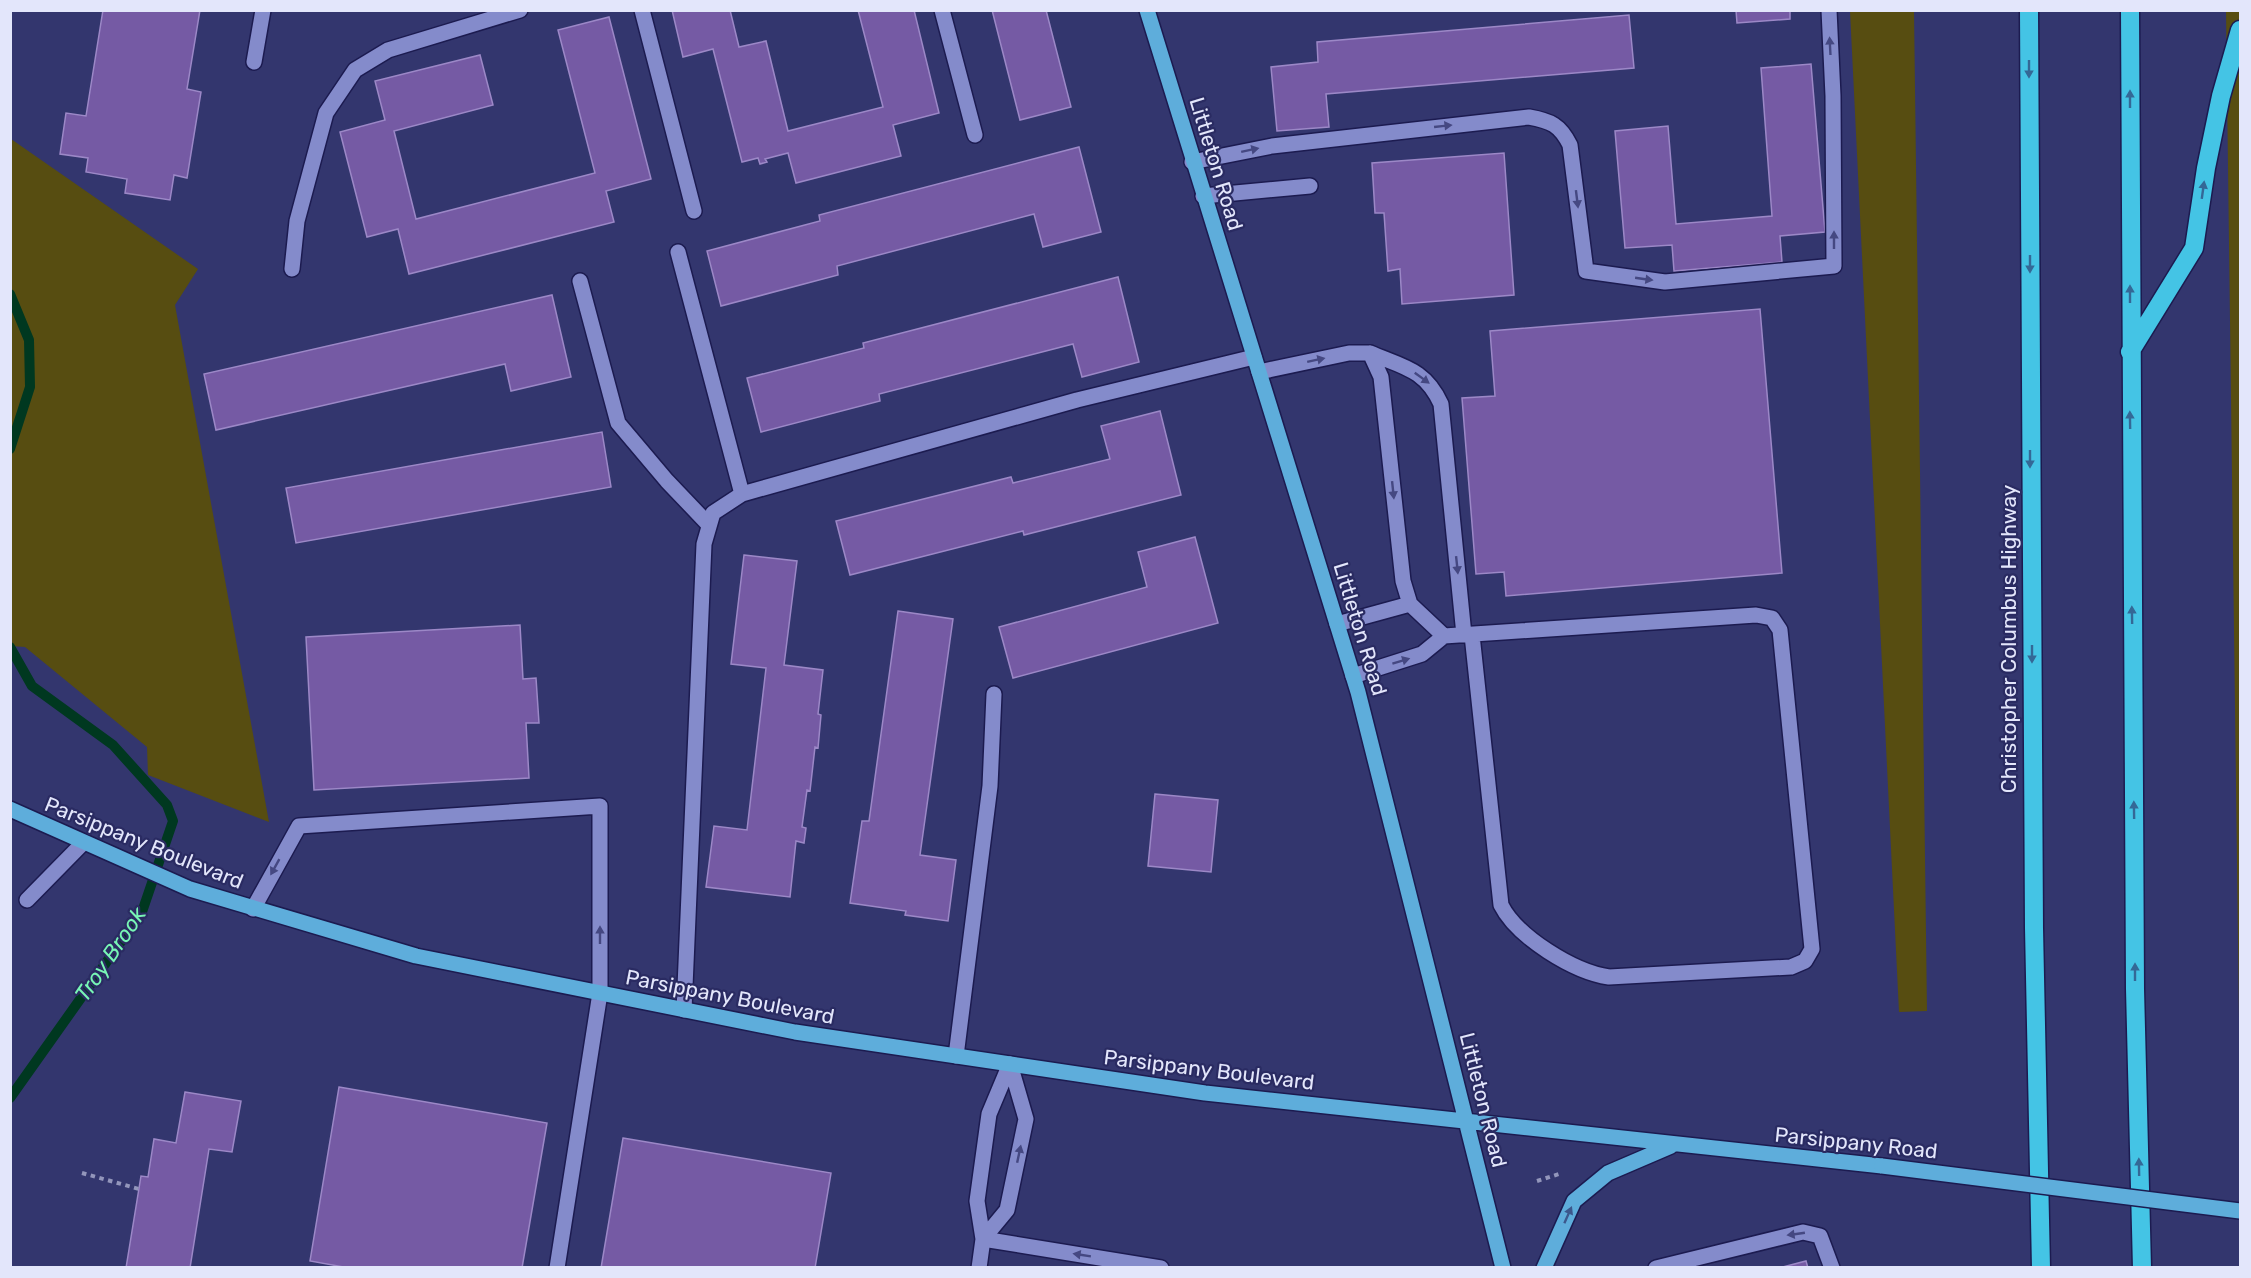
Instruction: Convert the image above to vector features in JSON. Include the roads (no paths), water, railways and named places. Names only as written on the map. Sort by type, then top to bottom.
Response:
[{"type":"highway","name":"Christopher Columbus Highway","points":[[2029,10],[2034,904],[2042,1268]]},
{"type":"highway","points":[[2130,10],[2135,978],[2142,1268]]},
{"type":"highway","points":[[2130,352],[2194,248],[2206,168],[2219,107],[2241,30]]},
{"type":"main road","name":"Littleton Road","points":[[1147,10],[1192,162],[1353,676],[1503,1268]]},
{"type":"main road","name":"Parsippany Boulevard","points":[[10,809],[190,889],[416,956],[795,1032],[1205,1093],[1467,1122]]},
{"type":"main road","name":"Parsippany Road","points":[[1467,1122],[1882,1166],[2241,1211]]},
{"type":"main road","points":[[1544,1268],[1574,1201],[1608,1173],[1673,1145]]},
{"type":"lane","points":[[254,62],[263,10]]},
{"type":"lane","points":[[292,269],[297,221],[326,113],[355,70],[388,50],[520,10]]},
{"type":"lane","points":[[642,10],[694,211]]},
{"type":"lane","points":[[942,10],[975,135]]},
{"type":"lane","points":[[1192,162],[1272,146],[1529,117],[1551,121],[1563,131],[1570,145],[1586,271],[1665,282],[1834,266],[1833,96],[1829,10]]},
{"type":"lane","points":[[1203,196],[1310,186]]},
{"type":"lane","points":[[678,252],[742,494]]},
{"type":"lane","points":[[580,281],[618,423],[667,481],[709,525]]},
{"type":"lane","points":[[1259,372],[1349,353],[1370,353],[1420,375],[1433,386],[1441,404],[1468,635],[1501,905],[1508,918],[1535,942],[1580,969],[1601,976],[1791,967],[1806,961],[1812,949],[1780,630],[1772,618],[1756,615],[1468,635],[1444,636],[1422,654],[1353,676]]},
{"type":"lane","points":[[1370,353],[1381,377],[1403,581],[1410,604],[1444,636]]},
{"type":"lane","points":[[684,1010],[704,544],[713,513],[742,494],[1077,400],[1254,357]]},
{"type":"lane","points":[[1337,624],[1410,604]]},
{"type":"lane","points":[[956,1056],[990,786],[994,694]]},
{"type":"lane","points":[[253,909],[299,826],[600,806],[600,993],[557,1268]]},
{"type":"lane","points":[[27,900],[83,843]]},
{"type":"lane","points":[[979,1268],[983,1239],[977,1201],[989,1114],[1010,1064]]},
{"type":"lane","points":[[983,1239],[1007,1210],[1026,1119],[1010,1064]]},
{"type":"lane","points":[[1656,1268],[1803,1232],[1820,1236],[1832,1268]]},
{"type":"lane","points":[[983,1239],[1161,1268]]},
{"type":"waterway","name":"Troy Brook","points":[[10,294],[29,340],[30,387],[10,449]]},
{"type":"waterway","name":"Troy Brook","points":[[10,647],[32,686],[113,745],[167,805],[173,821],[142,912],[10,1098]]}]
